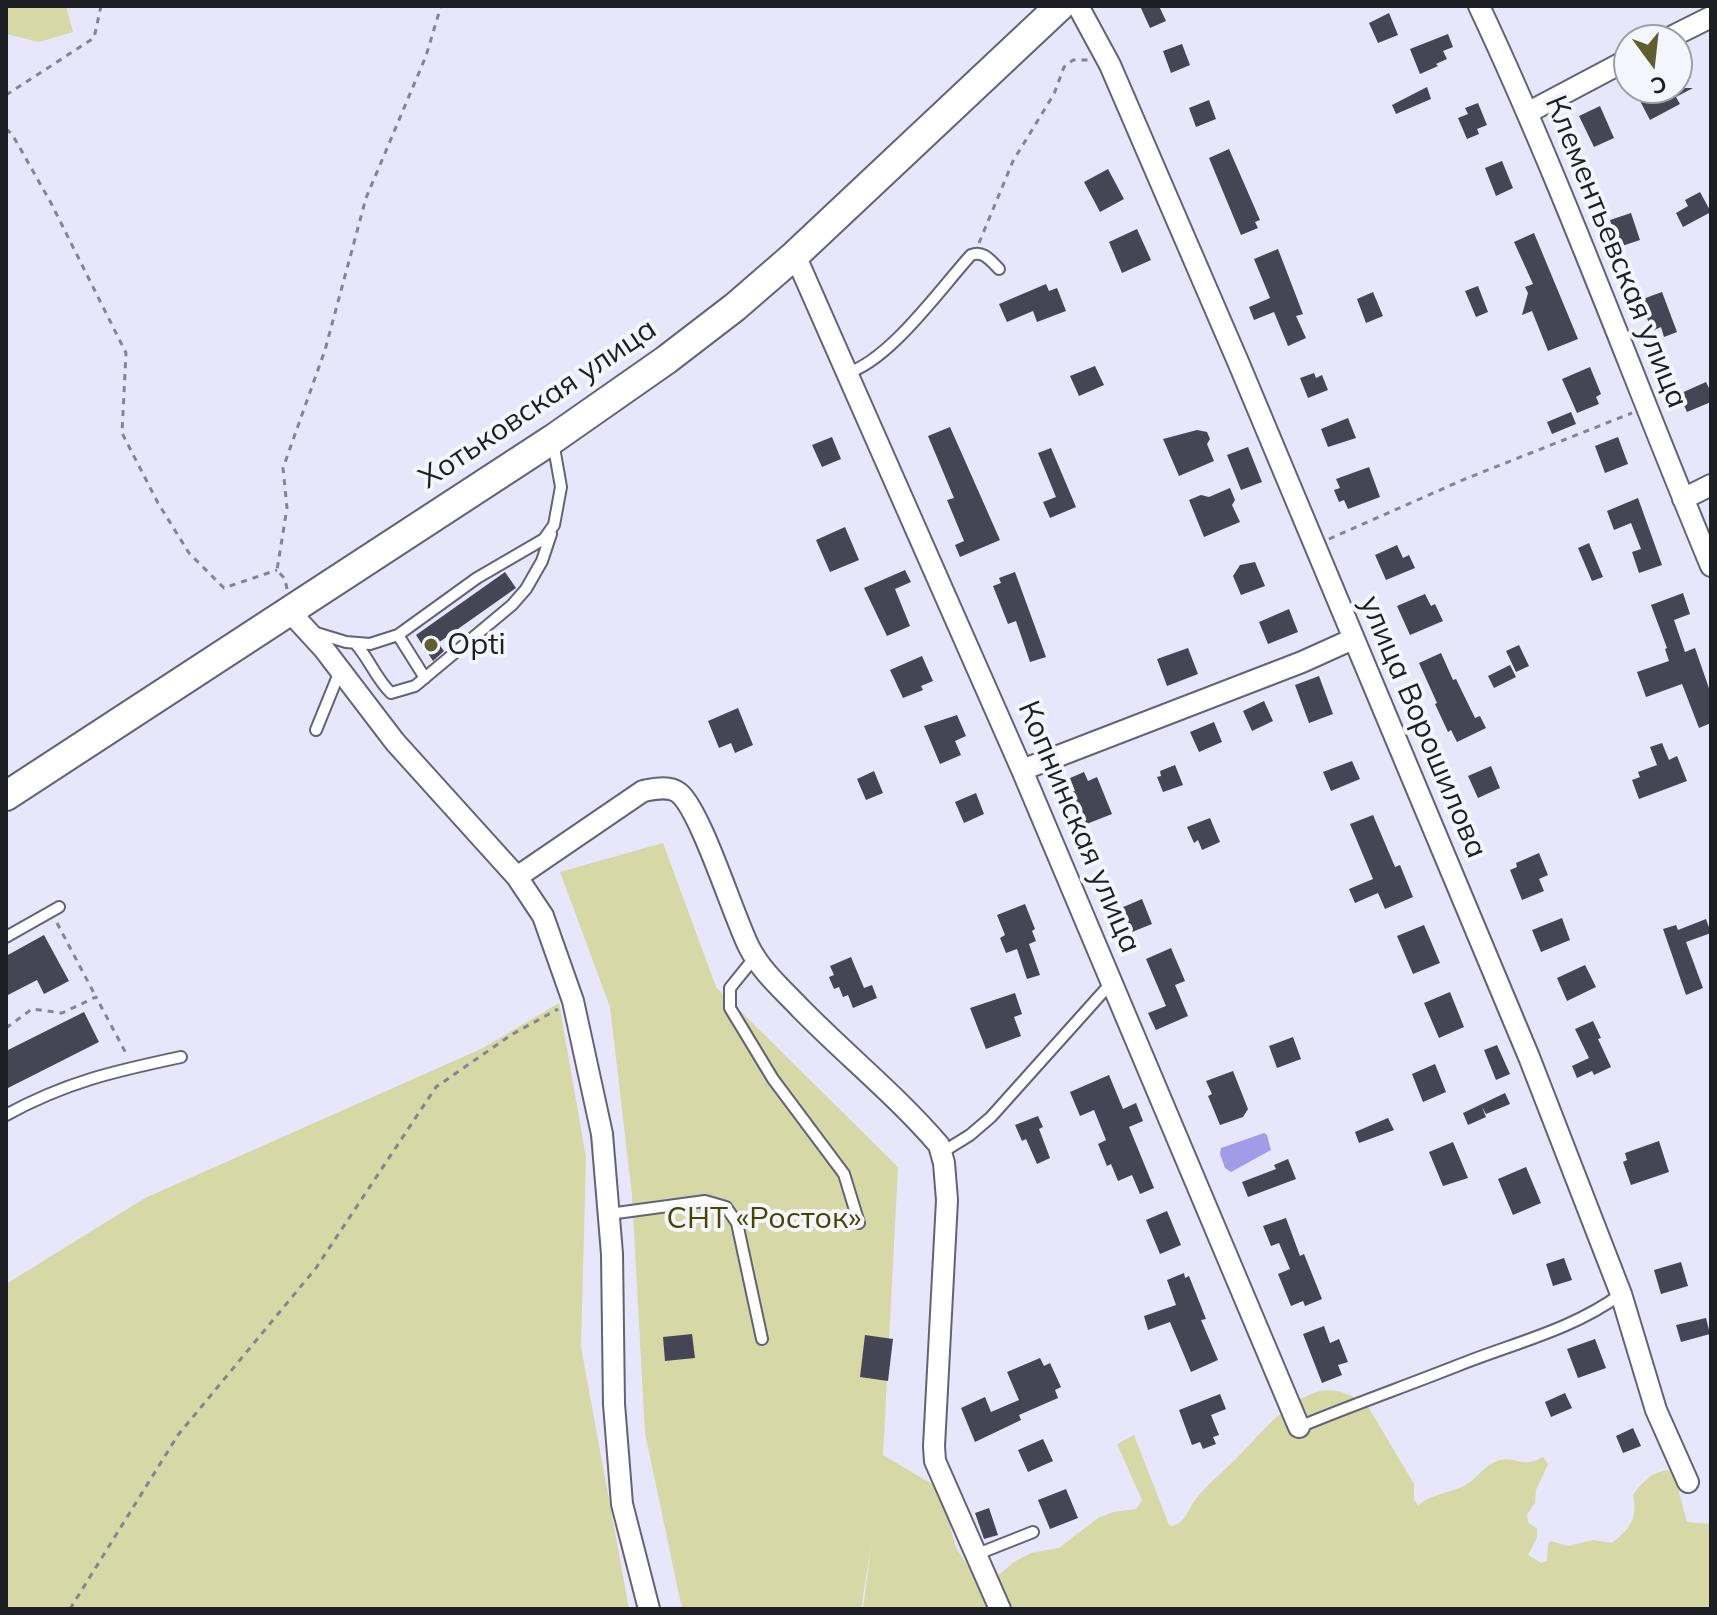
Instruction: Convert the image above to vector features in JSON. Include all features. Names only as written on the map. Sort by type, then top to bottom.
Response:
[{"type":"main road","name":"Хотьковская улица","points":[[6,796],[299,622],[689,342],[795,255],[1060,6]]},
{"type":"street","name":"улица Ворошилова","points":[[1078,6],[1103,52],[1233,350],[1529,1057],[1621,1294],[1656,1410],[1688,1482]]},
{"type":"street","name":"Клементьевская улица","points":[[1479,6],[1529,112],[1645,408],[1711,566]]},
{"type":"street","points":[[1693,26],[1711,17]]},
{"type":"street","points":[[1529,112],[1613,67]]},
{"type":"street","name":"Копнинская улица","points":[[795,255],[1022,770],[1299,1427]]},
{"type":"street","points":[[1683,499],[1711,485]]},
{"type":"street","points":[[299,622],[395,742],[517,877],[543,916],[573,1001],[602,1134],[612,1254],[614,1404],[622,1504],[649,1609]]},
{"type":"street","points":[[1022,770],[1302,662],[1353,639]]},
{"type":"street","points":[[517,877],[643,791],[672,789],[685,800],[698,824],[755,957],[782,989],[939,1145],[947,1200],[935,1461],[1000,1609]]},
{"type":"lane","points":[[847,373],[872,363],[971,255],[984,255],[999,269]]},
{"type":"lane","points":[[355,643],[366,655],[384,687],[391,693],[402,692],[425,678],[492,623],[526,589],[542,561],[554,525],[561,487],[553,439]]},
{"type":"lane","points":[[299,622],[355,643],[370,644],[398,635],[477,578],[544,539],[554,525]]},
{"type":"lane","points":[[398,635],[425,678]]},
{"type":"lane","points":[[316,730],[340,671]]},
{"type":"lane","points":[[6,937],[55,909]]},
{"type":"lane","points":[[755,957],[730,988],[730,1008],[773,1079],[844,1174],[859,1223]]},
{"type":"lane","points":[[941,1153],[991,1117],[1112,982]]},
{"type":"lane","points":[[6,1115],[43,1094],[102,1074],[181,1057]]},
{"type":"lane","points":[[609,1214],[705,1201],[726,1207],[737,1223],[762,1339]]},
{"type":"lane","points":[[1299,1427],[1395,1388],[1563,1327],[1597,1311],[1621,1294]]},
{"type":"lane","points":[[975,1555],[1033,1532]]},
{"type":"path","points":[[6,95],[94,38],[101,6]]},
{"type":"path","points":[[6,129],[12,134],[51,203],[126,353],[122,433],[158,503],[189,553],[224,588],[277,570],[287,508],[283,468],[325,350],[366,198],[426,56],[441,6]]},
{"type":"path","points":[[977,253],[1013,161],[1054,94],[1064,67],[1067,63],[1091,59],[1103,52]]},
{"type":"path","points":[[1314,545],[1465,479],[1645,408]]},
{"type":"path","points":[[55,909],[133,1068]]},
{"type":"path","points":[[6,1028],[32,1009],[62,1013],[96,997]]},
{"type":"path","points":[[70,1609],[178,1435],[316,1268],[436,1087],[511,1035],[573,1001]]},
{"type":"green space","points":[[6,6],[66,6],[73,32],[39,42],[6,34]]},
{"type":"green space","name":"СНТ «Росток»","points":[[663,843],[716,987],[898,1167],[883,1455],[932,1484],[943,1500],[956,1548],[976,1573],[995,1578],[1031,1553],[1059,1548],[1098,1518],[1136,1509],[1142,1500],[1117,1444],[1134,1435],[1172,1526],[1184,1518],[1204,1489],[1285,1410],[1308,1395],[1334,1391],[1367,1405],[1414,1484],[1414,1499],[1418,1506],[1430,1498],[1464,1486],[1495,1462],[1506,1459],[1529,1462],[1543,1457],[1548,1464],[1536,1490],[1535,1503],[1527,1514],[1528,1522],[1537,1529],[1537,1538],[1528,1555],[1541,1563],[1547,1561],[1551,1541],[1568,1546],[1593,1540],[1612,1543],[1631,1522],[1636,1490],[1652,1475],[1668,1470],[1675,1477],[1687,1522],[1711,1524],[1711,1609],[863,1609],[872,1539],[861,1609],[682,1609],[645,1433],[632,1195],[610,1007],[560,872]]},
{"type":"green space","points":[[559,1003],[586,1157],[581,1347],[629,1609],[6,1609],[6,1284],[145,1198],[481,1049]]},
{"type":"shaded area","points":[[1264,1133],[1271,1150],[1231,1172],[1225,1168],[1221,1148]]},
{"type":"building","points":[[1140,6],[1159,6],[1166,21],[1150,28]]},
{"type":"building","points":[[1389,13],[1398,35],[1378,43],[1369,23]]},
{"type":"building","points":[[1448,34],[1453,47],[1443,51],[1447,59],[1420,74],[1410,49]]},
{"type":"building","points":[[1182,44],[1190,65],[1171,73],[1163,51]]},
{"type":"building","points":[[1427,87],[1431,99],[1396,114],[1392,105]]},
{"type":"building","points":[[1209,100],[1216,119],[1196,127],[1189,108]]},
{"type":"building","points":[[1478,103],[1487,125],[1477,129],[1479,134],[1467,139],[1458,118],[1468,114],[1465,108]]},
{"type":"building","points":[[1642,104],[1680,104],[1650,120]]},
{"type":"building","points":[[1600,106],[1614,138],[1594,147],[1579,116]]},
{"type":"building","points":[[1229,149],[1260,220],[1255,222],[1258,228],[1241,235],[1209,158]]},
{"type":"building","points":[[1502,161],[1513,188],[1496,196],[1485,168]]},
{"type":"building","points":[[1108,169],[1124,199],[1100,212],[1084,182]]},
{"type":"building","points":[[1700,192],[1711,212],[1683,227],[1676,213],[1688,206],[1685,200]]},
{"type":"building","points":[[1631,213],[1640,240],[1619,247],[1610,220]]},
{"type":"building","points":[[1137,229],[1151,260],[1122,273],[1109,242]]},
{"type":"building","points":[[1534,233],[1578,339],[1548,351],[1532,311],[1522,315],[1528,293],[1525,287],[1533,284],[1514,242]]},
{"type":"building","points":[[1278,249],[1303,314],[1296,316],[1306,338],[1288,346],[1274,312],[1254,320],[1249,307],[1270,298],[1254,259]]},
{"type":"building","points":[[1046,284],[1049,291],[1057,288],[1066,311],[1037,322],[1033,311],[1007,322],[999,304]]},
{"type":"building","points":[[1478,286],[1488,312],[1476,317],[1465,291]]},
{"type":"building","points":[[1373,292],[1383,316],[1366,323],[1357,299]]},
{"type":"building","points":[[1662,292],[1677,332],[1664,337],[1661,327],[1652,331],[1640,300]]},
{"type":"building","points":[[1095,366],[1104,385],[1079,396],[1070,376]]},
{"type":"building","points":[[1590,367],[1601,394],[1596,397],[1599,404],[1577,413],[1562,379]]},
{"type":"building","points":[[1314,373],[1316,378],[1322,375],[1328,390],[1308,398],[1300,378]]},
{"type":"building","points":[[1706,382],[1711,392],[1711,402],[1687,412],[1679,394]]},
{"type":"building","points":[[1571,412],[1576,424],[1552,434],[1547,422]]},
{"type":"building","points":[[1348,418],[1356,438],[1328,447],[1321,429]]},
{"type":"building","points":[[950,427],[1000,540],[960,557],[955,545],[964,541],[947,500],[954,498],[928,436]]},
{"type":"building","points":[[1197,430],[1207,432],[1210,439],[1207,444],[1214,461],[1179,476],[1163,439]]},
{"type":"building","points":[[832,437],[841,459],[822,467],[812,445]]},
{"type":"building","points":[[1618,437],[1628,464],[1605,473],[1595,446]]},
{"type":"building","points":[[1248,447],[1262,482],[1241,490],[1227,455]]},
{"type":"building","points":[[1051,448],[1076,507],[1050,518],[1043,502],[1056,497],[1038,453]]},
{"type":"building","points":[[1369,467],[1380,497],[1348,509],[1344,500],[1339,502],[1334,490],[1340,488],[1336,479]]},
{"type":"building","points":[[1230,488],[1235,500],[1232,505],[1240,522],[1204,537],[1189,500],[1201,495],[1209,497]]},
{"type":"building","points":[[1638,498],[1662,565],[1639,573],[1632,552],[1641,549],[1631,523],[1614,530],[1607,511]]},
{"type":"building","points":[[845,527],[859,560],[830,572],[816,540]]},
{"type":"building","points":[[1589,543],[1603,577],[1592,581],[1578,548]]},
{"type":"building","points":[[1397,545],[1403,558],[1409,555],[1415,568],[1386,580],[1375,555]]},
{"type":"building","points":[[1255,562],[1265,586],[1241,595],[1233,576],[1240,565]]},
{"type":"building","points":[[905,570],[911,582],[895,589],[910,626],[887,636],[864,588]]},
{"type":"building","points":[[505,572],[516,588],[438,643],[444,651],[433,661],[416,635]]},
{"type":"building","points":[[1015,572],[1046,657],[1030,662],[1016,621],[1008,624],[993,586],[1001,583],[999,578]]},
{"type":"building","points":[[1683,593],[1690,614],[1674,620],[1685,652],[1695,648],[1711,694],[1711,723],[1699,728],[1682,684],[1646,697],[1637,672],[1669,661],[1651,605]]},
{"type":"building","points":[[1425,594],[1431,606],[1435,604],[1443,621],[1410,635],[1397,606]]},
{"type":"building","points":[[1289,609],[1298,632],[1268,644],[1259,622]]},
{"type":"building","points":[[1519,645],[1529,666],[1516,672],[1506,651]]},
{"type":"building","points":[[1188,648],[1198,674],[1167,686],[1157,659]]},
{"type":"building","points":[[1441,653],[1475,718],[1480,716],[1486,728],[1457,742],[1451,730],[1448,732],[1419,663]]},
{"type":"building","points":[[922,656],[933,681],[921,686],[923,690],[903,698],[890,670]]},
{"type":"building","points":[[1510,665],[1516,677],[1494,688],[1488,676]]},
{"type":"building","points":[[1319,676],[1333,714],[1309,723],[1295,685]]},
{"type":"building","points":[[1264,701],[1273,721],[1252,731],[1243,711]]},
{"type":"building","points":[[738,708],[753,745],[735,753],[731,743],[719,748],[708,721]]},
{"type":"building","points":[[957,715],[966,736],[955,741],[961,755],[940,764],[924,726]]},
{"type":"building","points":[[1214,722],[1222,742],[1199,752],[1190,732]]},
{"type":"building","points":[[1662,743],[1669,760],[1677,756],[1687,781],[1639,799],[1632,780],[1640,777],[1638,772],[1657,765],[1650,747]]},
{"type":"building","points":[[1352,761],[1360,779],[1331,791],[1323,772]]},
{"type":"building","points":[[1175,765],[1183,785],[1163,792],[1157,777],[1161,776],[1160,771]]},
{"type":"building","points":[[1491,766],[1500,788],[1478,798],[1468,776]]},
{"type":"building","points":[[874,771],[883,793],[866,800],[857,779]]},
{"type":"building","points":[[1084,772],[1088,781],[1097,777],[1112,814],[1084,825],[1070,793],[1075,791],[1070,778]]},
{"type":"building","points":[[976,793],[984,814],[964,823],[955,802]]},
{"type":"building","points":[[1373,815],[1395,867],[1400,865],[1413,897],[1385,909],[1378,893],[1355,903],[1349,889],[1373,879],[1350,824]]},
{"type":"building","points":[[1210,818],[1220,842],[1202,850],[1198,840],[1194,843],[1187,827]]},
{"type":"building","points":[[1539,853],[1548,875],[1539,879],[1544,891],[1522,900],[1510,870],[1517,867],[1516,863]]},
{"type":"building","points":[[1142,899],[1152,924],[1132,932],[1121,908]]},
{"type":"building","points":[[1025,904],[1035,929],[1032,931],[1036,941],[1029,944],[1040,975],[1027,979],[1017,949],[1006,953],[1000,938],[1005,935],[997,915]]},
{"type":"building","points":[[1562,918],[1570,940],[1541,952],[1532,930]]},
{"type":"building","points":[[1706,919],[1711,933],[1686,942],[1703,988],[1686,995],[1663,929],[1676,925],[1678,930]]},
{"type":"building","points":[[1424,925],[1440,963],[1413,974],[1397,936]]},
{"type":"building","points":[[44,935],[69,981],[44,994],[37,980],[6,996],[6,956]]},
{"type":"building","points":[[1171,948],[1185,981],[1175,985],[1188,1016],[1156,1030],[1148,1013],[1166,1006],[1146,959]]},
{"type":"building","points":[[851,957],[864,988],[872,985],[877,998],[853,1008],[848,995],[843,997],[839,987],[834,989],[829,977],[834,975],[830,966]]},
{"type":"building","points":[[1585,965],[1596,987],[1567,1001],[1557,978]]},
{"type":"building","points":[[1450,992],[1464,1027],[1439,1038],[1424,1003]]},
{"type":"building","points":[[1015,993],[1022,1014],[1014,1017],[1021,1036],[986,1049],[970,1008]]},
{"type":"building","points":[[84,1012],[99,1042],[6,1089],[6,1051]]},
{"type":"building","points":[[1593,1021],[1611,1067],[1577,1078],[1572,1066],[1589,1058],[1575,1029]]},
{"type":"building","points":[[1293,1037],[1301,1059],[1277,1068],[1269,1046]]},
{"type":"building","points":[[1497,1045],[1510,1074],[1496,1080],[1484,1050]]},
{"type":"building","points":[[1435,1064],[1446,1092],[1423,1102],[1412,1074]]},
{"type":"building","points":[[1233,1071],[1248,1109],[1243,1117],[1220,1125],[1208,1096],[1212,1094],[1206,1081]]},
{"type":"building","points":[[1109,1075],[1123,1109],[1136,1103],[1143,1121],[1129,1127],[1154,1188],[1140,1194],[1132,1175],[1118,1181],[1111,1164],[1107,1166],[1098,1144],[1106,1140],[1094,1110],[1080,1116],[1070,1092]]},
{"type":"building","points":[[1505,1093],[1510,1104],[1486,1114],[1482,1107],[1486,1117],[1468,1125],[1463,1113]]},
{"type":"building","points":[[1038,1116],[1043,1127],[1039,1129],[1050,1158],[1037,1164],[1026,1139],[1022,1141],[1015,1125]]},
{"type":"building","points":[[1388,1118],[1394,1130],[1359,1143],[1355,1132]]},
{"type":"building","points":[[1659,1141],[1669,1172],[1631,1185],[1623,1162],[1627,1160],[1625,1153]]},
{"type":"building","points":[[1453,1142],[1468,1178],[1443,1186],[1429,1152]]},
{"type":"building","points":[[1288,1159],[1296,1179],[1248,1197],[1242,1182],[1276,1169],[1274,1165]]},
{"type":"building","points":[[1526,1167],[1541,1203],[1513,1215],[1498,1179]]},
{"type":"building","points":[[1167,1211],[1181,1245],[1160,1254],[1146,1220]]},
{"type":"building","points":[[1286,1218],[1300,1256],[1304,1254],[1322,1299],[1305,1306],[1303,1301],[1291,1306],[1278,1274],[1290,1269],[1279,1243],[1271,1246],[1263,1226]]},
{"type":"building","points":[[1564,1258],[1572,1280],[1553,1286],[1546,1264]]},
{"type":"building","points":[[1681,1262],[1688,1286],[1661,1294],[1654,1270]]},
{"type":"building","points":[[1184,1273],[1185,1278],[1189,1276],[1206,1319],[1201,1320],[1218,1360],[1191,1372],[1170,1322],[1148,1330],[1144,1316],[1176,1305],[1167,1280]]},
{"type":"building","points":[[1706,1318],[1710,1334],[1681,1342],[1676,1325]]},
{"type":"building","points":[[1324,1326],[1330,1343],[1339,1339],[1348,1362],[1338,1365],[1342,1375],[1322,1383],[1303,1334]]},
{"type":"building","points":[[692,1334],[695,1358],[665,1361],[663,1337]]},
{"type":"building","points":[[865,1335],[893,1339],[888,1381],[860,1377]]},
{"type":"building","points":[[1595,1339],[1606,1368],[1578,1378],[1567,1349]]},
{"type":"building","points":[[1040,1358],[1044,1366],[1050,1363],[1061,1387],[1055,1390],[1058,1398],[1019,1415],[1021,1420],[975,1442],[961,1408],[985,1397],[991,1412],[1019,1400],[1007,1372]]},
{"type":"building","points":[[1565,1393],[1572,1408],[1551,1417],[1545,1402]]},
{"type":"building","points":[[1220,1394],[1226,1409],[1211,1415],[1219,1435],[1213,1437],[1216,1444],[1203,1449],[1200,1442],[1192,1445],[1179,1410]]},
{"type":"building","points":[[1633,1428],[1641,1446],[1623,1453],[1616,1436]]},
{"type":"building","points":[[1043,1439],[1053,1461],[1028,1472],[1018,1450]]},
{"type":"building","points":[[1066,1489],[1078,1518],[1050,1529],[1038,1500]]},
{"type":"building","points":[[989,1508],[998,1535],[984,1539],[975,1513]]},
{"type":"place","name":"Opti","points":[[431,645]]}]
